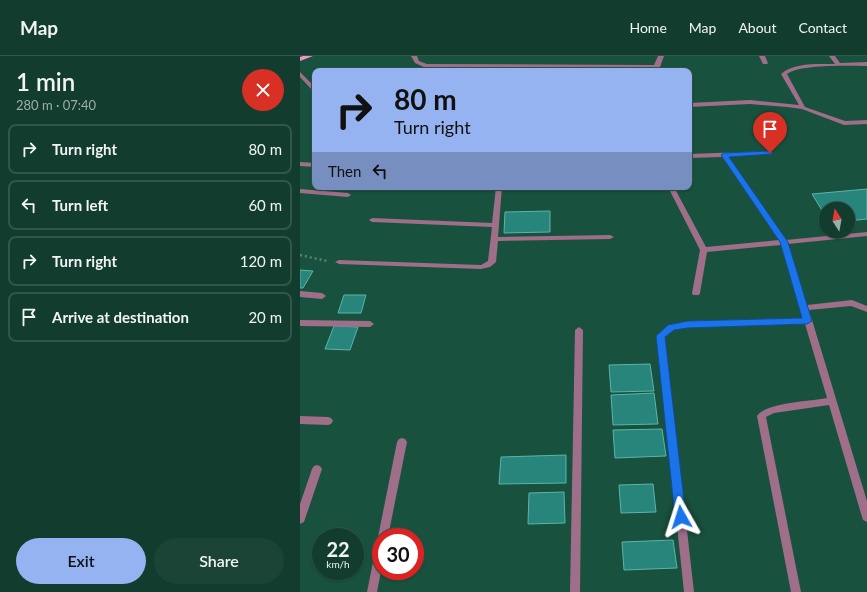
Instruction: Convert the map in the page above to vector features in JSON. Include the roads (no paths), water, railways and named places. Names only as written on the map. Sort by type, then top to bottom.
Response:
[{"type":"main road","points":[[300,59],[310,56]]},
{"type":"street","points":[[414,56],[416,62],[420,65],[481,68]]},
{"type":"street","points":[[656,68],[661,56]]},
{"type":"street","points":[[762,56],[765,63]]},
{"type":"street","points":[[832,56],[839,65]]},
{"type":"street","points":[[803,108],[784,74],[787,71],[839,65],[867,64]]},
{"type":"street","points":[[301,77],[312,87]]},
{"type":"street","points":[[692,105],[750,102],[803,108],[844,123],[867,122]]},
{"type":"street","points":[[692,156],[770,153]]},
{"type":"street","points":[[724,155],[784,242],[867,517]]},
{"type":"street","points":[[300,164],[312,165]]},
{"type":"street","points":[[339,262],[487,266],[492,262],[499,190]]},
{"type":"street","points":[[673,190],[704,250],[696,292]]},
{"type":"street","points":[[300,191],[348,195]]},
{"type":"street","points":[[372,220],[496,225]]},
{"type":"street","points":[[704,250],[867,234]]},
{"type":"street","points":[[494,239],[610,237]]},
{"type":"street","points":[[300,294],[322,296]]},
{"type":"street","points":[[804,308],[852,303],[867,309]]},
{"type":"street","points":[[689,592],[661,336],[671,328],[688,324],[807,321]]},
{"type":"street","points":[[300,323],[370,324]]},
{"type":"street","points":[[575,592],[579,330]]},
{"type":"street","points":[[796,592],[761,416],[773,410],[832,401]]},
{"type":"street","points":[[300,420],[328,421]]},
{"type":"street","points":[[385,528],[402,442]]},
{"type":"street","points":[[300,519],[317,469]]},
{"type":"street","points":[[372,592],[374,580]]}]
